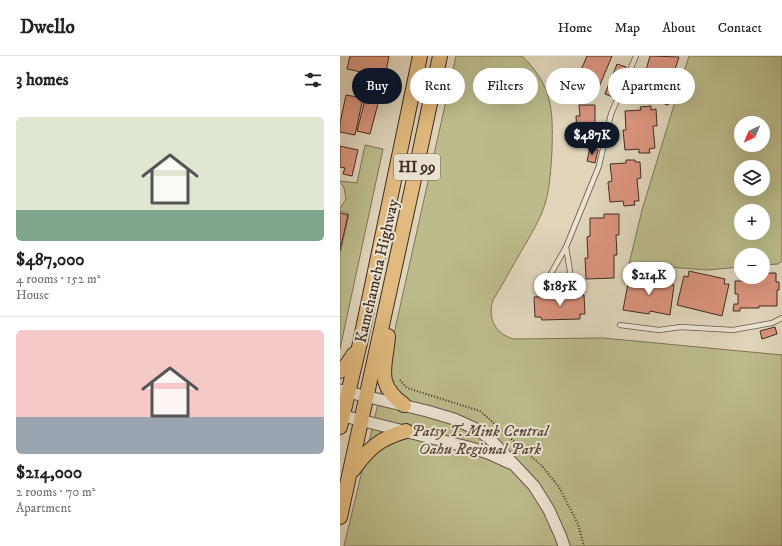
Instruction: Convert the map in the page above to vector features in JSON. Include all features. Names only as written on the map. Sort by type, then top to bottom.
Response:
[{"type":"main road","name":"Kamehameha Highway","points":[[341,419],[344,391],[360,343],[420,56]]},
{"type":"main road","name":"Kamehameha Highway","points":[[340,517],[440,56]]},
{"type":"main road","points":[[384,314],[388,337],[384,376],[385,383],[391,394],[404,405]]},
{"type":"main road","points":[[340,371],[353,357],[360,343]]},
{"type":"main road","points":[[350,473],[372,447],[385,439],[406,431]]},
{"type":"street","points":[[344,391],[404,405],[454,419],[476,429],[489,438],[534,486],[549,510],[564,546]]},
{"type":"street","points":[[341,419],[361,420],[468,447],[488,453],[517,467]]},
{"type":"lane","points":[[566,247],[571,277],[549,277],[566,247],[599,166],[611,114],[636,56]]},
{"type":"lane","points":[[620,325],[659,330],[681,327],[733,330],[772,322],[782,318]]},
{"type":"green space","name":"Patsy T. Mink Central Oahu Regional Park","points":[[456,56],[522,56],[533,68],[473,68],[473,104],[538,104],[538,75],[546,92],[546,104],[550,104],[551,110],[551,164],[547,198],[535,228],[493,300],[491,313],[494,325],[502,334],[514,339],[603,338],[782,355],[782,546],[344,546],[383,383],[445,104],[465,104],[465,68],[453,68]]},
{"type":"green space","points":[[689,56],[782,56],[782,261],[778,264],[770,265],[770,248],[734,248],[734,268],[707,270],[629,264],[642,210],[674,104],[695,104],[695,68],[685,68]]},
{"type":"green space","points":[[365,145],[383,149],[340,349],[340,254],[349,214],[340,211],[340,208],[346,199],[344,188],[340,181],[357,183]]},
{"type":"building","points":[[350,56],[389,56],[387,68],[347,69]]},
{"type":"building","points":[[587,56],[612,56],[600,85],[600,68],[582,68]]},
{"type":"building","points":[[650,56],[679,57],[675,68],[647,68]]},
{"type":"building","points":[[617,64],[626,67],[626,68],[615,68]]},
{"type":"building","points":[[608,86],[608,95],[605,94]]},
{"type":"building","points":[[346,95],[352,96],[352,104],[362,104],[355,135],[340,132],[340,123]]},
{"type":"building","points":[[364,104],[378,104],[370,134],[357,131]]},
{"type":"building","points":[[579,105],[595,105],[595,143],[580,143],[580,134],[577,134],[576,116],[580,116]]},
{"type":"building","points":[[651,106],[651,110],[656,109],[657,126],[653,126],[655,148],[649,149],[650,153],[639,153],[639,149],[625,150],[623,130],[626,130],[625,111],[641,110],[640,107]]},
{"type":"building","points":[[340,146],[358,150],[352,176],[343,174],[345,168],[340,167]]},
{"type":"building","points":[[590,148],[598,150],[595,163],[587,161]]},
{"type":"building","points":[[626,160],[635,160],[635,162],[640,162],[641,178],[637,179],[639,201],[634,201],[635,205],[624,206],[623,201],[610,202],[608,182],[612,181],[610,164],[626,163]]},
{"type":"building","points":[[340,213],[348,215],[340,250]]},
{"type":"building","points":[[604,214],[619,214],[619,235],[616,235],[617,255],[614,255],[614,278],[586,279],[585,258],[588,258],[587,237],[590,236],[590,218],[604,218]]},
{"type":"building","points":[[689,271],[725,279],[724,284],[729,284],[722,316],[677,305],[684,276],[688,277]]},
{"type":"building","points":[[770,273],[776,273],[776,282],[779,282],[779,290],[777,290],[777,306],[740,308],[740,311],[733,311],[734,304],[738,304],[738,294],[735,294],[735,284],[770,284]]},
{"type":"building","points":[[629,278],[656,282],[657,278],[670,280],[670,284],[674,285],[670,315],[650,311],[649,314],[623,310]]},
{"type":"building","points":[[556,282],[556,292],[539,293],[538,283]]},
{"type":"building","points":[[561,282],[580,282],[580,291],[562,292]]},
{"type":"building","points":[[584,295],[585,314],[580,314],[580,319],[542,320],[541,317],[535,317],[534,297]]},
{"type":"building","points":[[775,327],[777,334],[762,339],[760,331]]}]
